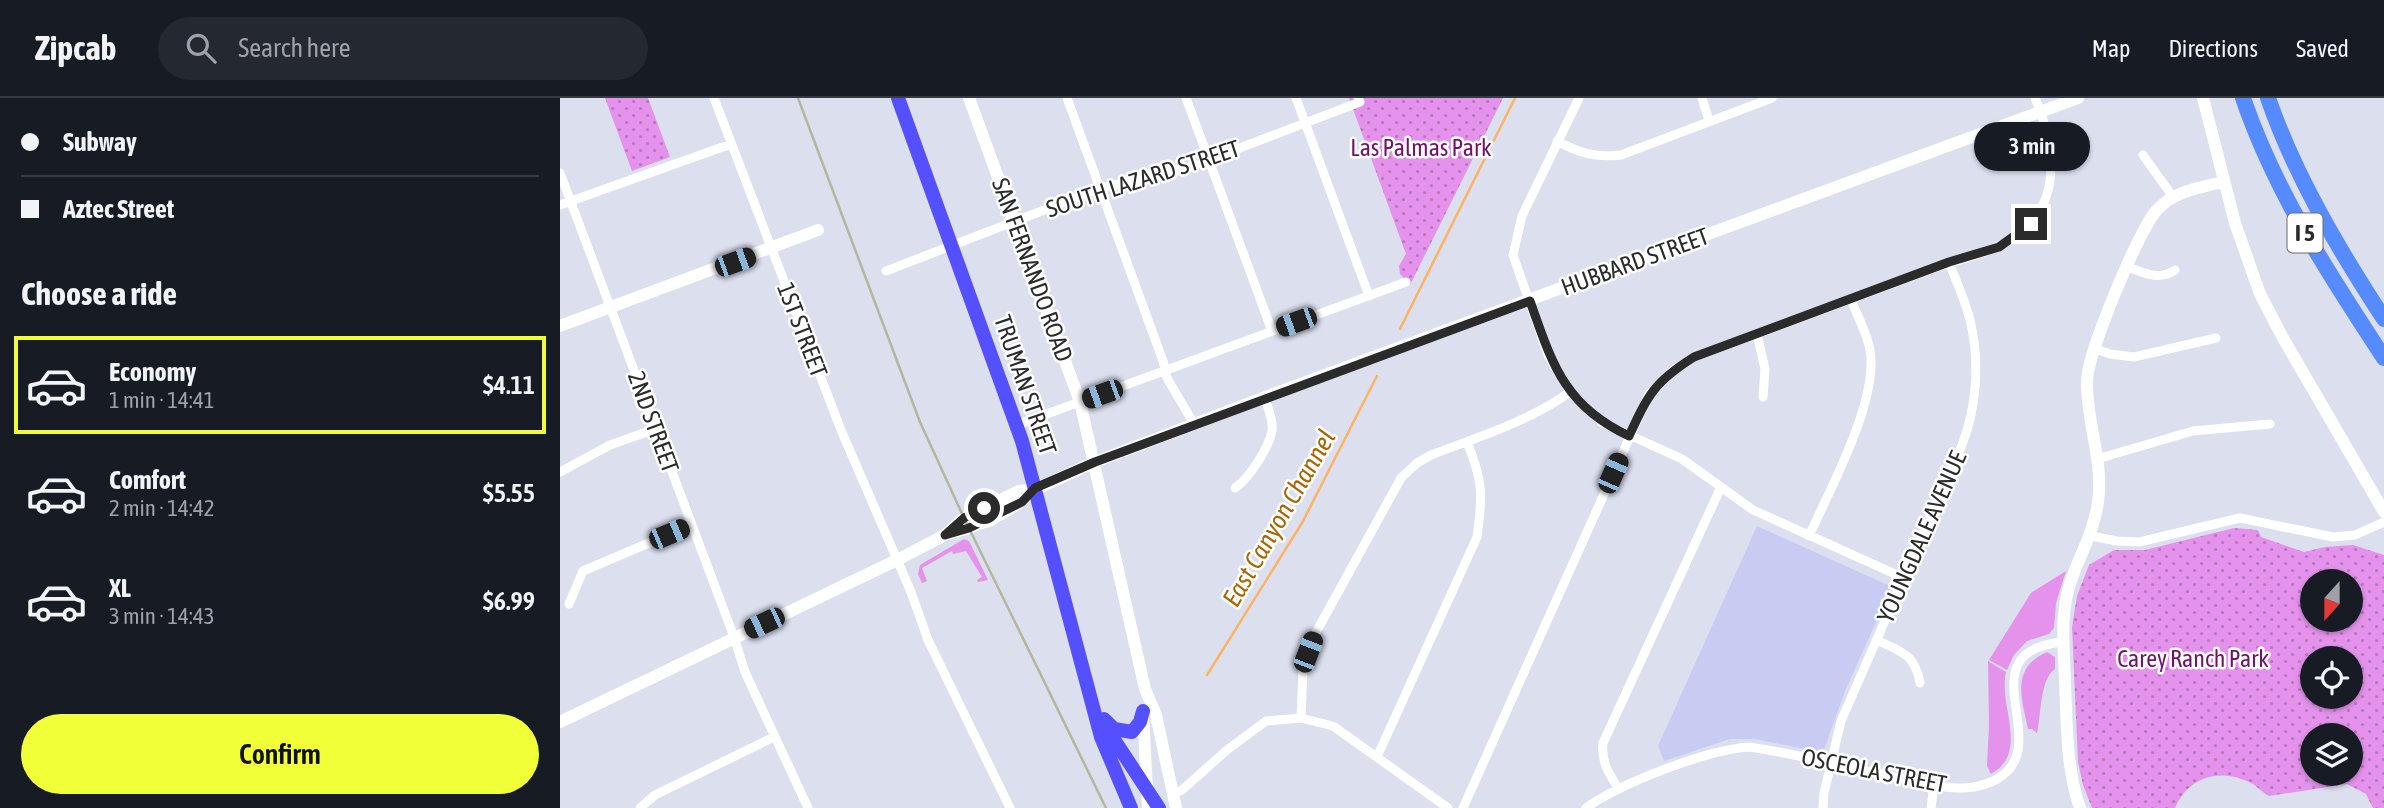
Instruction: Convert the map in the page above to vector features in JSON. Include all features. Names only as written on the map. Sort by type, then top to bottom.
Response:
[{"type":"highway","name":"I 5","points":[[2243,98],[2271,167],[2291,207],[2325,267],[2384,358]]},
{"type":"highway","points":[[2253,98],[2302,208],[2338,271],[2384,342]]},
{"type":"highway","points":[[2260,98],[2281,150],[2312,214],[2350,279],[2361,284]]},
{"type":"highway","name":"I 5","points":[[2268,98],[2312,198],[2384,319]]},
{"type":"main road","name":"TRUMAN STREET","points":[[898,98],[1017,425],[1101,737],[1130,808]]},
{"type":"main road","name":"SAN FERNANDO ROAD","points":[[969,98],[1080,402],[1145,689],[1156,715],[1176,808]]},
{"type":"main road","name":"HUBBARD STREET","points":[[560,722],[897,560],[967,523],[1019,491],[1035,488],[1095,462],[1265,397],[2078,98]]},
{"type":"main road","points":[[2203,98],[2223,182],[2260,294],[2384,512]]},
{"type":"main road","points":[[2080,808],[2068,756],[2063,642],[2069,588],[2091,536],[2099,499],[2098,459],[2087,399],[2087,378],[2093,348],[2147,226],[2157,210],[2173,197],[2223,182]]},
{"type":"main road","points":[[560,326],[818,230]]},
{"type":"main road","name":"SAN FERNANDO ROAD","points":[[1145,689],[1143,711],[1149,808]]},
{"type":"main road","name":"TRUMAN STREET","points":[[1090,693],[1111,735],[1159,808]]},
{"type":"main road","points":[[1103,718],[1114,729],[1132,732],[1140,722],[1143,711]]},
{"type":"street","name":"1ST STREET","points":[[714,98],[841,430],[928,640],[1010,808]]},
{"type":"street","points":[[1067,98],[1167,378],[1194,424]]},
{"type":"street","points":[[1186,98],[1272,331]]},
{"type":"street","points":[[1296,98],[1369,296]]},
{"type":"street","points":[[1579,98],[1522,216],[1513,256],[1548,355],[1570,392],[1597,419],[1682,459],[1753,510],[1904,578]]},
{"type":"street","points":[[1702,98],[1709,121]]},
{"type":"street","points":[[1557,141],[1586,155],[1621,155],[1772,98]]},
{"type":"street","points":[[1463,808],[1649,394],[1675,369],[1694,357],[1949,262],[1999,247],[2031,224],[2043,206],[2052,170],[2050,148],[2035,98]]},
{"type":"street","name":"SOUTH LAZARD STREET","points":[[886,271],[1101,188],[1185,169],[1305,124],[1359,100]]},
{"type":"street","points":[[560,205],[731,144]]},
{"type":"street","points":[[2143,155],[2173,197]]},
{"type":"street","name":"2ND STREET","points":[[560,173],[745,672],[808,808]]},
{"type":"street","name":"YOUNGDALE AVENUE","points":[[1823,808],[1841,721],[1962,445],[1973,410],[1976,373],[1969,319],[1949,262]]},
{"type":"street","points":[[2128,267],[2149,275],[2161,276],[2175,270]]},
{"type":"street","points":[[1017,425],[1406,282]]},
{"type":"street","points":[[1809,536],[1856,429],[1870,384],[1870,350],[1851,300]]},
{"type":"street","points":[[1757,334],[1765,369],[1763,397]]},
{"type":"street","points":[[2093,348],[2110,354],[2134,357],[2216,338]]},
{"type":"street","points":[[1301,718],[1303,669],[1314,636],[1401,478],[1417,463],[1431,455],[1542,411],[1570,392]]},
{"type":"street","points":[[1235,488],[1247,479],[1271,433],[1265,397]]},
{"type":"street","points":[[2098,459],[2193,431],[2270,424]]},
{"type":"street","points":[[560,472],[610,445],[655,429]]},
{"type":"street","points":[[1377,757],[1477,537],[1482,505],[1479,472],[1467,442]]},
{"type":"street","points":[[1618,788],[1604,765],[1603,743],[1721,487]]},
{"type":"street","points":[[2091,536],[2139,542],[2239,518],[2333,537],[2355,535],[2384,523]]},
{"type":"street","points":[[569,604],[583,571],[691,525]]},
{"type":"street","points":[[1876,640],[1910,657],[1917,667],[1920,683]]},
{"type":"street","name":"OSCEOLA STREET","points":[[1586,808],[1618,788],[1729,748],[1772,750],[1934,785],[1972,787],[1992,782],[2006,774],[2019,747],[2020,733],[2012,684],[2016,671],[2022,660],[2037,647],[2063,642]]},
{"type":"street","points":[[1173,794],[1182,790],[1227,750],[1266,721],[1301,718],[1333,726],[1448,808]]},
{"type":"street","points":[[640,808],[655,795],[774,737]]},
{"type":"street","points":[[1931,808],[1934,785]]},
{"type":"shaded area","points":[[1757,526],[1890,586],[1891,589],[1845,691],[1824,750],[1820,752],[1754,739],[1730,739],[1664,761],[1658,746]]},
{"type":"green space","points":[[605,98],[648,98],[670,157],[632,171]]},
{"type":"green space","name":"Las Palmas Park","points":[[1349,98],[1503,98],[1410,285],[1400,274],[1399,266],[1406,254]]},
{"type":"green space","name":"Carey Ranch Park","points":[[2234,528],[2258,530],[2261,537],[2304,552],[2353,545],[2384,555],[2384,808],[2373,808],[2366,794],[2351,786],[2363,786],[2363,723],[2300,723],[2300,786],[2334,786],[2269,796],[2239,778],[2217,776],[2197,782],[2181,797],[2175,808],[2092,808],[2078,762],[2072,627],[2077,596],[2089,565],[2114,550],[2145,550]]},
{"type":"green space","points":[[964,539],[969,541],[988,580],[978,582],[982,577],[966,551],[953,554],[952,551],[922,568],[927,581],[922,583],[918,574],[920,565]]},
{"type":"green space","points":[[2066,571],[2056,603],[2054,628],[2049,634],[2027,641],[2014,655],[2007,670],[1989,660],[2031,593]]},
{"type":"green space","points":[[2047,652],[2055,657],[2055,669],[2046,681],[2037,733],[2028,729],[2021,685],[2028,667]]},
{"type":"green space","points":[[1988,661],[2006,672],[2011,741],[2009,754],[2003,765],[1991,774],[1987,766]]},
{"type":"waterway","name":"East Canyon Channel","points":[[1400,329],[1515,98]]},
{"type":"waterway","name":"East Canyon Channel","points":[[1207,675],[1302,523],[1377,376]]},
{"type":"railway","points":[[798,98],[920,422],[1106,808]]},
{"type":"route","points":[[984,508],[964,518],[945,535],[969,528],[1022,502],[1035,488],[1095,462],[1530,301],[1548,355],[1570,392],[1597,419],[1629,436],[1649,394],[1675,369],[1694,357],[1949,262],[1999,247],[2031,224]]}]
